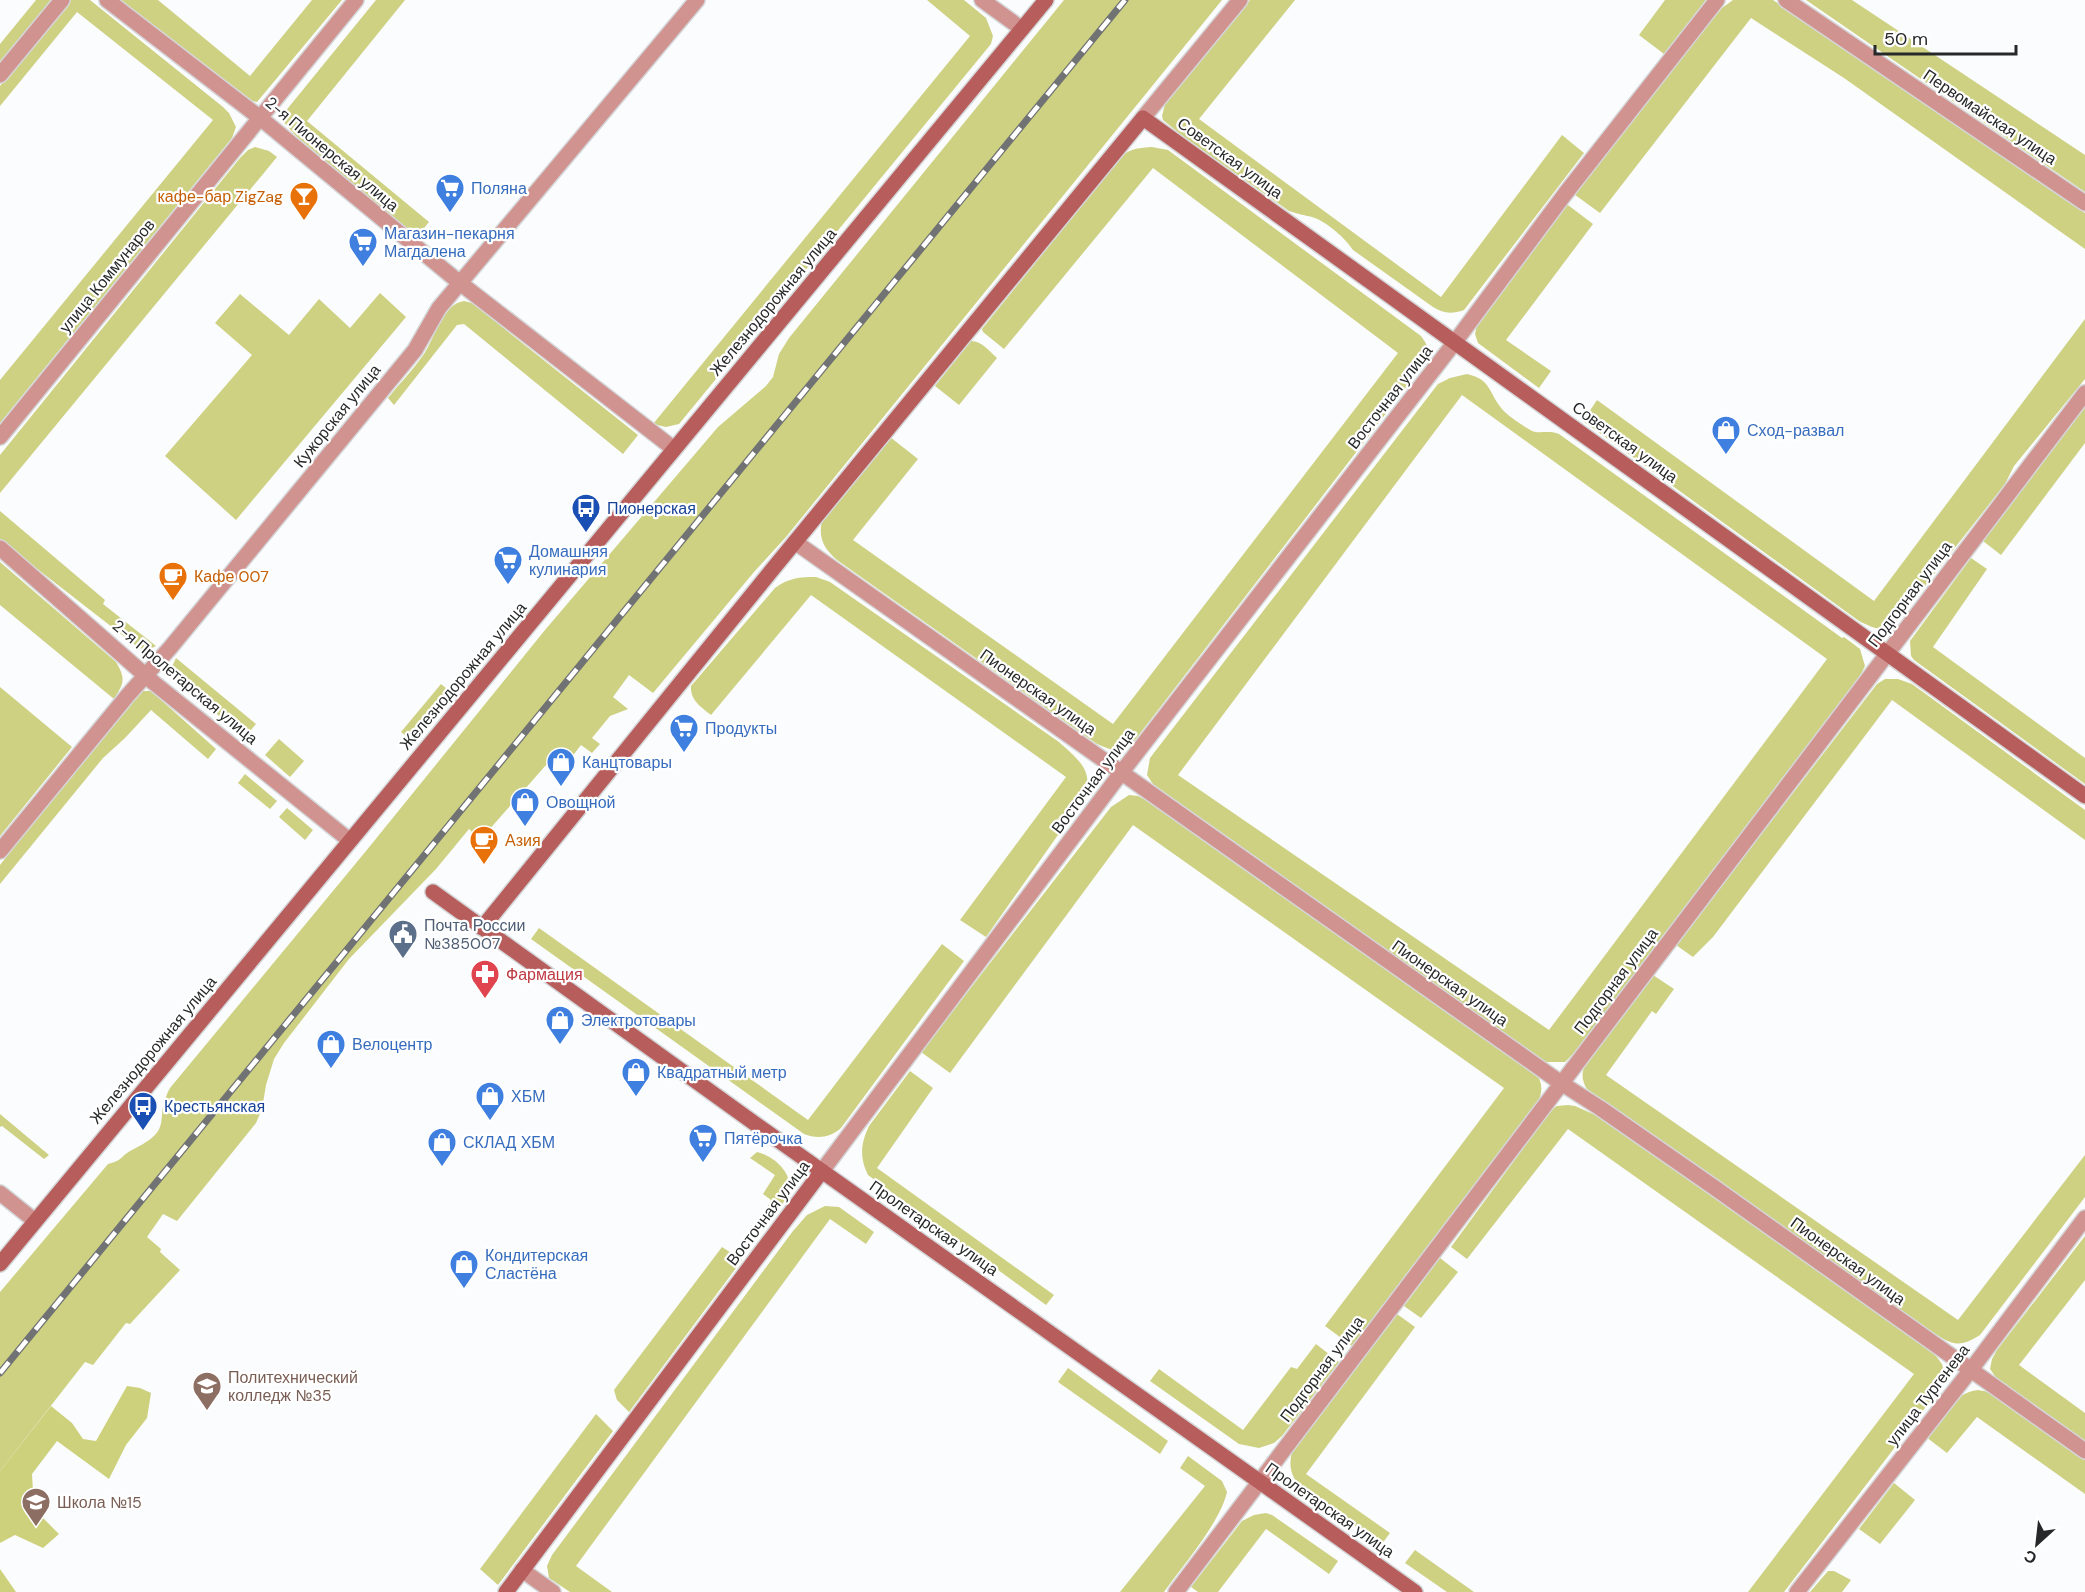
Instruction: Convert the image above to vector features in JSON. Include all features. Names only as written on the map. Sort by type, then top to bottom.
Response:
[{"type":"street","points":[[0,75],[62,0]]},
{"type":"street","name":"2-я Пионерская улица","points":[[106,0],[259,117],[460,283],[674,449]]},
{"type":"street","name":"улица Коммунаров","points":[[0,436],[356,0]]},
{"type":"street","name":"Кужорская улица","points":[[0,851],[415,350],[439,308],[697,0]]},
{"type":"street","points":[[982,0],[1022,29]]},
{"type":"street","name":"Железнодорожная улица","points":[[0,1264],[1046,0]]},
{"type":"street","points":[[482,928],[1240,0]]},
{"type":"street","name":"Восточная улица","points":[[506,1592],[1121,773],[1455,342],[1565,194],[1717,0]]},
{"type":"street","name":"Первомайская улица","points":[[1786,0],[2085,203]]},
{"type":"street","name":"Советская улица","points":[[1143,118],[2085,796]]},
{"type":"street","name":"Подгорная улица","points":[[1176,1592],[2085,393]]},
{"type":"street","name":"Пионерская улица","points":[[795,542],[1561,1083],[1715,1188],[2085,1451]]},
{"type":"street","name":"2-я Пролетарская улица","points":[[0,548],[154,683],[349,840]]},
{"type":"street","name":"Пролетарская улица","points":[[433,892],[1415,1592]]},
{"type":"street","points":[[0,1193],[35,1221]]},
{"type":"street","name":"улица Тургенева","points":[[1797,1592],[1970,1371],[2085,1218]]},
{"type":"street","points":[[522,1570],[553,1592]]},
{"type":"green space","points":[[36,0],[54,0],[0,67],[0,44]]},
{"type":"green space","points":[[69,0],[90,0],[223,107],[236,127],[232,138],[0,423],[0,380],[213,120],[77,12],[0,106],[0,86]]},
{"type":"green space","points":[[116,0],[158,0],[250,76],[312,0],[342,0],[257,102],[248,100]]},
{"type":"green space","points":[[376,0],[405,0],[307,121],[429,222],[417,237],[295,135],[283,121],[284,113]]},
{"type":"green space","points":[[927,0],[964,0],[986,18],[993,36],[991,44],[679,424],[666,427],[653,424],[970,36]]},
{"type":"green space","points":[[1064,0],[1222,0],[786,537],[653,693],[629,675],[613,697],[628,709],[610,716],[592,738],[600,744],[592,753],[581,745],[558,775],[546,765],[480,840],[469,829],[436,869],[349,959],[274,1059],[262,1109],[256,1123],[177,1221],[163,1214],[147,1237],[180,1270],[130,1324],[126,1323],[93,1365],[85,1362],[0,1471],[0,1292],[108,1164],[154,1136],[161,1123],[165,1099],[170,1088],[545,630],[718,427],[766,386],[773,377],[779,354],[789,338]]},
{"type":"green space","points":[[1250,0],[1295,0],[1199,119],[1441,297],[1562,135],[1584,153],[1464,310],[1448,313],[1433,307],[1353,250],[1329,226],[1312,217],[1289,211],[1163,120],[1165,104]]},
{"type":"green space","points":[[1665,0],[1706,0],[1664,54],[1639,35]]},
{"type":"green space","points":[[1733,0],[1773,0],[2085,213],[2085,249],[1844,78],[1751,18],[1600,213],[1571,192],[1722,8]]},
{"type":"green space","points":[[1806,0],[1852,0],[2085,155],[2085,192]]},
{"type":"green space","points":[[255,147],[269,151],[277,157],[0,493],[0,455],[240,158]]},
{"type":"green space","points":[[1152,147],[1168,150],[1421,336],[1428,353],[1427,360],[1135,740],[1126,748],[1117,750],[1097,744],[837,560],[823,543],[821,527],[822,521],[890,437],[918,459],[853,540],[1113,724],[1398,353],[1153,168],[1004,349],[983,332],[982,329],[1121,157],[1132,150]]},
{"type":"green space","points":[[1564,202],[1593,224],[1506,340],[1551,371],[1539,388],[1478,343],[1475,334],[1477,325]]},
{"type":"green space","points":[[380,293],[406,317],[236,520],[165,456],[252,355],[215,323],[240,294],[289,335],[319,299],[350,328]]},
{"type":"green space","points":[[464,301],[472,303],[638,435],[623,454],[464,324],[457,325],[394,405],[388,398],[424,354],[450,308]]},
{"type":"green space","points":[[2085,319],[2085,379],[2014,466],[2005,484],[1895,624],[1886,628],[1872,627],[1859,621],[1583,421],[1597,400],[1874,601]]},
{"type":"green space","points":[[971,341],[982,345],[997,358],[959,405],[935,386]]},
{"type":"green space","points":[[1467,374],[1481,380],[1489,387],[1502,409],[1512,418],[1532,431],[1559,434],[1860,649],[1865,666],[1860,676],[1578,1049],[1565,1062],[1545,1062],[1164,792],[1153,784],[1147,775],[1150,758],[1438,384]],"holes":[[[1462,395],[1827,659],[1549,1030],[1178,775]]]},
{"type":"green space","points":[[2085,407],[2085,443],[2001,555],[1983,541]]},
{"type":"green space","points":[[0,511],[105,600],[103,604],[156,646],[148,650],[139,648],[0,540]]},
{"type":"green space","points":[[1971,558],[1987,569],[1933,647],[2085,758],[2085,784],[1911,656],[1910,641]]},
{"type":"green space","points":[[0,562],[116,662],[122,681],[114,699],[0,605]]},
{"type":"green space","points":[[816,577],[830,582],[1059,742],[1083,766],[1087,780],[1084,798],[986,937],[960,920],[1066,777],[811,595],[711,715],[697,703],[692,695],[691,686],[775,588],[794,579]]},
{"type":"green space","points":[[176,658],[256,724],[245,737],[170,676],[169,673]]},
{"type":"green space","points":[[1885,679],[1898,679],[1912,684],[2085,810],[2085,840],[1892,700],[1713,937],[1693,957],[1676,945],[1877,684]]},
{"type":"green space","points":[[441,684],[452,693],[412,741],[401,732]]},
{"type":"green space","points":[[0,687],[72,747],[0,836]]},
{"type":"green space","points":[[141,691],[151,691],[216,749],[208,759],[151,710],[103,758],[0,884],[0,865],[129,702]]},
{"type":"green space","points":[[279,739],[304,761],[290,777],[265,755]]},
{"type":"green space","points":[[245,774],[277,801],[270,809],[238,783]]},
{"type":"green space","points":[[1129,795],[1138,796],[1157,806],[1535,1072],[1539,1079],[1541,1089],[1539,1100],[1352,1346],[1325,1326],[1504,1088],[1133,825],[950,1073],[921,1052],[1111,807]]},
{"type":"green space","points":[[287,808],[313,830],[305,840],[279,817]]},
{"type":"green space","points":[[539,928],[808,1120],[942,944],[964,961],[841,1128],[828,1136],[814,1137],[804,1134],[531,939]]},
{"type":"green space","points":[[1653,975],[1674,989],[1656,1014],[1652,1011],[1606,1075],[1958,1320],[2085,1155],[2085,1197],[1980,1335],[1972,1340],[1954,1343],[1936,1335],[1587,1089],[1583,1079],[1584,1068]]},
{"type":"green space","points":[[910,1071],[933,1088],[877,1168],[1054,1295],[1046,1305],[868,1175],[862,1156],[866,1132]]},
{"type":"green space","points":[[1568,1105],[1602,1118],[1933,1352],[1942,1364],[1945,1375],[1938,1391],[1784,1592],[1748,1592],[1914,1374],[1568,1129],[1467,1259],[1451,1247],[1552,1109]]},
{"type":"green space","points":[[0,1114],[49,1155],[44,1159],[2,1126],[0,1127]]},
{"type":"green space","points":[[757,1152],[777,1163],[789,1181],[788,1195],[776,1212],[768,1206],[771,1200],[763,1194],[775,1175],[750,1158]]},
{"type":"green space","points":[[825,1206],[839,1207],[874,1232],[866,1244],[830,1219],[576,1566],[612,1592],[570,1592],[549,1578],[547,1566],[552,1555],[793,1231],[807,1215]]},
{"type":"green space","points":[[2085,1236],[2085,1280],[2019,1365],[2085,1413],[2085,1441],[1997,1379],[1990,1369],[1997,1350]]},
{"type":"green space","points":[[722,1247],[742,1260],[629,1412],[617,1400],[614,1390]]},
{"type":"green space","points":[[1440,1258],[1458,1272],[1421,1318],[1404,1306]]},
{"type":"green space","points":[[1397,1314],[1415,1327],[1306,1474],[1390,1533],[1381,1545],[1298,1484],[1292,1472],[1291,1461],[1292,1452]]},
{"type":"green space","points":[[1316,1344],[1339,1362],[1282,1436],[1274,1443],[1259,1448],[1239,1444],[1150,1381],[1159,1369],[1243,1430],[1291,1367],[1297,1369]]},
{"type":"green space","points":[[1068,1368],[1168,1441],[1160,1454],[1058,1382]]},
{"type":"green space","points":[[127,1386],[151,1393],[147,1418],[126,1445],[109,1479],[57,1441],[32,1474],[34,1509],[59,1534],[43,1548],[15,1535],[0,1543],[0,1471],[51,1406],[72,1423],[83,1439],[96,1441]]},
{"type":"green space","points":[[1978,1390],[1989,1392],[2085,1460],[2085,1494],[1977,1417],[1947,1453],[1926,1437],[1954,1401],[1969,1392]]},
{"type":"green space","points":[[596,1414],[613,1431],[498,1585],[480,1569]]},
{"type":"green space","points":[[1188,1456],[1222,1481],[1227,1492],[1217,1517],[1164,1592],[1120,1592],[1205,1486],[1180,1468]]},
{"type":"green space","points":[[1894,1483],[1915,1500],[1880,1544],[1859,1529]]},
{"type":"green space","points":[[1266,1513],[1338,1561],[1329,1574],[1266,1529],[1218,1592],[1198,1592],[1191,1587],[1242,1521],[1254,1515]]},
{"type":"green space","points":[[1415,1550],[1474,1592],[1447,1592],[1405,1563]]},
{"type":"green space","points":[[0,1569],[16,1592],[0,1592]]},
{"type":"green space","points":[[1828,1571],[1834,1571],[1851,1580],[1842,1592],[1810,1592]]},
{"type":"railway","points":[[0,1373],[1125,0]]},
{"type":"place","name":"Поляна","points":[[450,214]]},
{"type":"place","name":"кафе-бар ZigZag","points":[[304,222]]},
{"type":"place","name":"Магазин-пекарня Магдалена","points":[[363,268]]},
{"type":"place","name":"Сход-развал","points":[[1726,456]]},
{"type":"place","name":"Пионерская","points":[[586,534]]},
{"type":"place","name":"Домашняя кулинария","points":[[508,586]]},
{"type":"place","name":"Кафе 007","points":[[173,602]]},
{"type":"place","name":"Продукты","points":[[684,754]]},
{"type":"place","name":"Канцтовары","points":[[561,788]]},
{"type":"place","name":"Овощной","points":[[525,828]]},
{"type":"place","name":"Азия","points":[[484,866]]},
{"type":"place","name":"Почта России №385007","points":[[403,960]]},
{"type":"place","name":"Фармация","points":[[485,1000]]},
{"type":"place","name":"Электротовары","points":[[560,1046]]},
{"type":"place","name":"Велоцентр","points":[[331,1070]]},
{"type":"place","name":"Квадратный метр","points":[[636,1098]]},
{"type":"place","name":"ХБМ","points":[[490,1122]]},
{"type":"place","name":"Крестьянская","points":[[143,1132]]},
{"type":"place","name":"Пятёрочка","points":[[703,1164]]},
{"type":"place","name":"СКЛАД ХБМ","points":[[442,1168]]},
{"type":"place","name":"Кондитерская Сластёна","points":[[464,1290]]},
{"type":"place","name":"Политехнический колледж №35","points":[[207,1412]]},
{"type":"place","name":"Школа №15","points":[[36,1528]]}]
